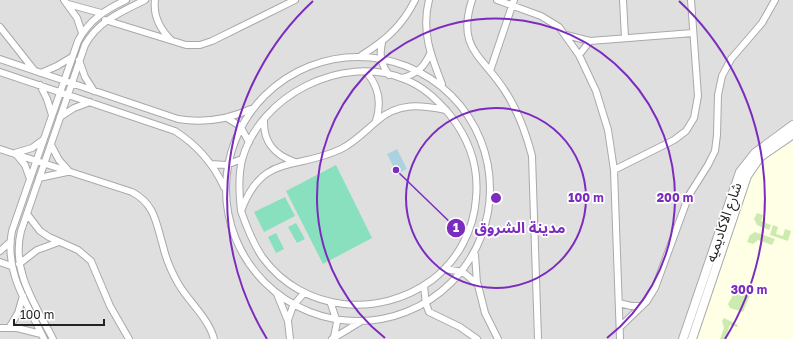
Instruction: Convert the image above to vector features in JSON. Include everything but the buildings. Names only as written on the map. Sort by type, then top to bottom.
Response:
[{"type":"street","points":[[43,336],[10,266],[10,243],[36,160],[72,57],[82,33],[90,22],[101,13],[126,0]]},
{"type":"street","points":[[53,339],[25,282],[19,264],[19,241],[79,60],[88,38],[105,20],[145,0]]},
{"type":"street","points":[[155,0],[157,20],[164,32],[173,41]]},
{"type":"street","points":[[105,20],[173,41],[193,45],[206,44],[295,0]]},
{"type":"street","points":[[359,57],[382,43],[398,27],[415,0]]},
{"type":"street","points":[[429,0],[425,28],[430,54],[443,86]]},
{"type":"street","points":[[472,0],[467,22],[470,44],[475,54],[502,87],[514,107],[532,156],[538,339]]},
{"type":"street","points":[[497,0],[513,3],[541,16],[554,24],[566,35],[579,55],[603,110],[610,136],[614,170],[620,339]]},
{"type":"street","points":[[623,0],[625,38]]},
{"type":"street","points":[[614,170],[674,140],[690,125],[698,103],[691,0]]},
{"type":"street","points":[[620,327],[642,306],[651,295],[657,284],[689,195],[708,165],[714,151],[717,135],[718,95],[722,76],[732,59],[762,24],[775,0]]},
{"type":"street","points":[[66,2],[101,13]]},
{"type":"street","points":[[66,2],[77,18],[82,33]]},
{"type":"street","points":[[490,71],[513,3]]},
{"type":"street","points":[[0,27],[38,72]]},
{"type":"street","points":[[566,35],[590,41],[693,32]]},
{"type":"street","points":[[579,55],[590,41]]},
{"type":"street","points":[[382,43],[380,56],[389,75]]},
{"type":"street","points":[[402,78],[421,69],[430,54]]},
{"type":"street","points":[[380,56],[401,60],[421,69],[443,86],[454,99],[473,126],[480,141],[484,158],[488,192],[487,208],[475,253],[464,272],[446,290],[426,304],[396,314],[364,321],[337,322],[315,316],[294,306],[276,291],[253,263],[241,242],[230,213],[226,190],[226,165],[231,145],[240,126],[254,108],[280,86],[294,77],[326,65],[359,57],[380,56]]},
{"type":"street","points":[[38,72],[57,66],[72,57]]},
{"type":"street","points":[[0,59],[178,119],[207,121],[227,118],[254,108]]},
{"type":"street","points":[[79,60],[85,77],[94,91]]},
{"type":"street","points":[[0,72],[68,94],[174,132],[195,146],[211,164],[226,190]]},
{"type":"street","points":[[367,73],[372,79],[379,95],[380,108],[376,121]]},
{"type":"street","points":[[367,73],[402,78],[426,91],[446,110],[463,134],[474,162],[477,190],[474,212],[462,246],[445,269],[424,286],[401,297],[370,305],[350,306],[331,304],[304,293],[276,272],[264,259],[249,234],[241,211],[239,189],[242,159],[249,142],[264,120],[292,94],[315,81],[340,74],[367,73]]},
{"type":"street","points":[[0,76],[11,75]]},
{"type":"street","points":[[40,85],[47,99],[52,115]]},
{"type":"street","points":[[60,117],[74,108],[90,102]]},
{"type":"street","points":[[241,211],[248,194],[259,180],[277,167],[319,157],[345,147],[356,140],[376,121],[393,110],[413,105],[423,105],[446,110]]},
{"type":"street","points":[[227,118],[240,126],[249,142]]},
{"type":"street","points":[[264,120],[265,136],[272,149],[285,158],[295,162]]},
{"type":"street","name":"شارع الاكاديميه","points":[[692,339],[737,179],[744,165],[755,153],[793,125]]},
{"type":"street","name":"شارع الاكاديميه","points":[[684,339],[720,242],[751,169],[760,157],[793,134]]},
{"type":"street","points":[[14,153],[32,148],[43,140]]},
{"type":"street","points":[[51,145],[59,160],[71,172]]},
{"type":"street","points":[[0,149],[132,192],[146,201],[155,216],[164,250],[178,284],[211,329],[214,339]]},
{"type":"street","points":[[14,153],[25,165],[30,179]]},
{"type":"street","points":[[211,164],[226,165],[242,159]]},
{"type":"street","points":[[39,178],[71,172]]},
{"type":"street","points":[[27,214],[40,231],[59,242],[78,250],[90,261],[110,306],[129,339]]},
{"type":"street","points":[[19,264],[37,250],[59,242]]},
{"type":"street","points":[[0,251],[10,243]]},
{"type":"street","points":[[475,253],[478,285],[484,313],[498,339]]},
{"type":"street","points":[[0,262],[10,266]]},
{"type":"street","points":[[445,269],[464,272],[478,285]]},
{"type":"street","points":[[424,286],[426,304],[429,312],[460,327],[477,339]]},
{"type":"street","points":[[276,291],[288,321],[290,339]]},
{"type":"street","points":[[288,321],[294,306],[304,293]]},
{"type":"street","points":[[9,328],[18,312],[23,296]]},
{"type":"street","points":[[619,303],[630,306],[642,306]]},
{"type":"street","points":[[331,304],[337,322],[333,338]]},
{"type":"street","points":[[333,338],[364,321]]},
{"type":"street","points":[[0,328],[9,328],[43,336]]},
{"type":"shaded area","points":[[0,0],[793,0],[793,339],[0,339]]},
{"type":"shaded area","points":[[793,141],[793,339],[695,339],[703,316],[708,307],[711,293],[714,291],[714,280],[750,178],[767,158]]},
{"type":"green space","points":[[336,165],[372,238],[323,264],[286,191]]},
{"type":"green space","points":[[285,197],[295,216],[264,232],[254,212]]},
{"type":"green space","points":[[757,213],[763,215],[761,221],[771,225],[769,230],[757,225],[754,219]]},
{"type":"green space","points":[[296,223],[305,239],[297,243],[288,227]]},
{"type":"green space","points":[[773,225],[778,227],[776,234],[783,236],[785,229],[791,231],[788,241],[770,235]]},
{"type":"green space","points":[[755,232],[775,239],[772,245],[758,240],[753,244],[747,242],[750,235]]},
{"type":"green space","points":[[276,233],[284,249],[276,253],[268,237]]},
{"type":"green space","points":[[733,289],[750,295],[743,312],[730,308],[728,304],[732,297],[731,293]]},
{"type":"green space","points":[[724,318],[738,325],[737,327],[730,325],[725,339],[720,339],[724,328],[722,321]]},
{"type":"water","points":[[397,149],[407,169],[397,174],[387,154]]},
{"type":"place","name":"مدينة الشروق","points":[[396,170]]}]
